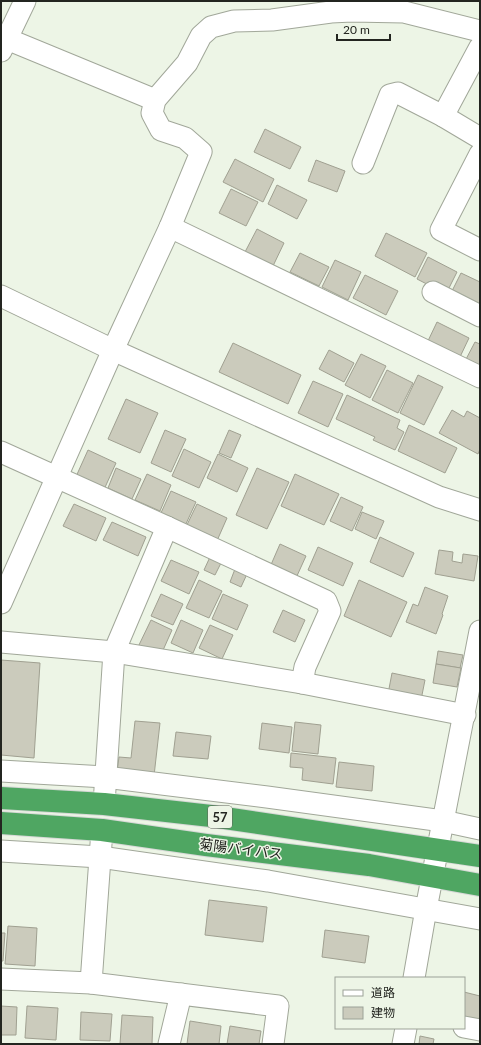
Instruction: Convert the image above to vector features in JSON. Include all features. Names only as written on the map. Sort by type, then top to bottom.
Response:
[{"type":"highway","name":"菊陽バイパス","points":[[1,798],[104,804],[211,816],[480,856]]},
{"type":"highway","name":"菊陽バイパス","points":[[1,823],[102,830],[206,845],[369,865],[480,885]]},
{"type":"street","points":[[26,1],[4,45],[155,100]]},
{"type":"street","points":[[1,603],[113,350],[170,227],[201,152],[185,138],[161,130],[152,113],[155,100],[187,63],[201,36],[212,27],[234,21],[272,20],[331,12],[352,11],[404,12],[480,31]]},
{"type":"street","points":[[443,116],[480,47]]},
{"type":"street","points":[[363,163],[390,95],[398,93],[443,116],[480,138]]},
{"type":"street","points":[[480,154],[441,230],[480,250]]},
{"type":"street","points":[[170,227],[480,377]]},
{"type":"street","points":[[433,292],[480,316]]},
{"type":"street","points":[[1,296],[113,350],[439,497],[480,510]]},
{"type":"street","points":[[1,452],[326,601],[330,611],[305,667],[302,683]]},
{"type":"street","points":[[104,804],[114,652],[167,527]]},
{"type":"street","points":[[414,977],[464,715],[477,667],[480,632]]},
{"type":"street","points":[[1,642],[114,652],[302,683],[464,715]]},
{"type":"street","points":[[1,771],[105,777],[443,821],[480,829]]},
{"type":"street","points":[[92,983],[102,830]]},
{"type":"street","points":[[1,851],[100,857],[268,881],[480,919]]},
{"type":"street","points":[[1,979],[92,983],[278,1006],[273,1044]]},
{"type":"street","points":[[169,1044],[181,994]]},
{"type":"street","points":[[465,1027],[480,1030]]},
{"type":"street","points":[[403,1044],[406,1029]]},
{"type":"building","points":[[265,129],[301,147],[290,169],[254,152]]},
{"type":"building","points":[[235,159],[274,179],[263,202],[223,182]]},
{"type":"building","points":[[316,160],[345,171],[337,192],[308,181]]},
{"type":"building","points":[[277,185],[307,200],[297,219],[268,204]]},
{"type":"building","points":[[231,189],[258,202],[246,226],[219,213]]},
{"type":"building","points":[[257,229],[284,243],[273,266],[245,252]]},
{"type":"building","points":[[386,233],[427,253],[415,277],[375,256]]},
{"type":"building","points":[[300,253],[329,267],[319,286],[290,272]]},
{"type":"building","points":[[428,257],[457,272],[446,294],[417,279]]},
{"type":"building","points":[[335,260],[361,272],[348,300],[322,287]]},
{"type":"building","points":[[461,273],[480,282],[480,302],[477,309],[450,295]]},
{"type":"building","points":[[365,275],[398,291],[386,315],[353,298]]},
{"type":"building","points":[[437,322],[469,338],[459,359],[427,343]]},
{"type":"building","points":[[475,342],[480,344],[480,371],[464,363]]},
{"type":"building","points":[[233,343],[301,375],[288,404],[219,372]]},
{"type":"building","points":[[329,350],[354,363],[344,382],[319,369]]},
{"type":"building","points":[[361,354],[386,366],[370,398],[345,385]]},
{"type":"building","points":[[387,370],[413,383],[398,413],[372,400]]},
{"type":"building","points":[[418,375],[443,387],[424,425],[400,413]]},
{"type":"building","points":[[313,381],[343,394],[328,427],[298,413]]},
{"type":"building","points":[[347,395],[400,420],[397,428],[404,432],[395,450],[373,440],[375,437],[336,419]]},
{"type":"building","points":[[126,399],[158,413],[140,453],[108,439]]},
{"type":"building","points":[[452,410],[464,417],[467,411],[480,418],[480,449],[478,454],[439,433]]},
{"type":"building","points":[[409,425],[457,448],[445,473],[398,451]]},
{"type":"building","points":[[165,430],[186,439],[171,472],[151,463]]},
{"type":"building","points":[[229,430],[241,435],[231,458],[219,453]]},
{"type":"building","points":[[184,449],[211,462],[199,488],[172,476]]},
{"type":"building","points":[[88,450],[116,463],[102,494],[74,481]]},
{"type":"building","points":[[218,454],[248,468],[237,492],[207,478]]},
{"type":"building","points":[[116,468],[141,479],[132,499],[108,488]]},
{"type":"building","points":[[257,468],[289,482],[267,529],[236,515]]},
{"type":"building","points":[[147,474],[171,485],[160,511],[135,500]]},
{"type":"building","points":[[295,474],[339,494],[324,525],[281,506]]},
{"type":"building","points":[[171,491],[196,502],[185,526],[160,515]]},
{"type":"building","points":[[341,497],[363,507],[352,531],[330,521]]},
{"type":"building","points":[[74,504],[106,518],[96,541],[63,526]]},
{"type":"building","points":[[197,504],[227,518],[216,543],[185,529]]},
{"type":"building","points":[[362,512],[384,521],[376,539],[355,529]]},
{"type":"building","points":[[112,522],[146,537],[138,556],[103,540]]},
{"type":"building","points":[[380,537],[414,553],[403,577],[370,562]]},
{"type":"building","points":[[280,544],[306,556],[296,578],[270,567]]},
{"type":"building","points":[[318,547],[353,563],[343,586],[308,570]]},
{"type":"building","points":[[439,550],[453,552],[452,561],[462,563],[463,554],[478,556],[474,581],[435,574]]},
{"type":"building","points":[[210,557],[221,563],[215,575],[204,570]]},
{"type":"building","points":[[171,560],[199,572],[189,594],[161,581]]},
{"type":"building","points":[[235,569],[247,574],[241,587],[230,582]]},
{"type":"building","points":[[199,580],[222,591],[209,618],[186,608]]},
{"type":"building","points":[[359,580],[407,602],[391,637],[344,616]]},
{"type":"building","points":[[425,587],[448,596],[436,634],[406,622],[413,604],[418,606]]},
{"type":"building","points":[[161,594],[183,604],[173,625],[151,616]]},
{"type":"building","points":[[223,594],[248,605],[237,630],[212,619]]},
{"type":"building","points":[[283,610],[305,620],[295,642],[273,632]]},
{"type":"building","points":[[151,620],[172,630],[160,657],[138,647]]},
{"type":"building","points":[[181,620],[203,630],[193,653],[171,643]]},
{"type":"building","points":[[210,625],[233,635],[222,659],[199,648]]},
{"type":"building","points":[[438,651],[463,655],[460,668],[436,664]]},
{"type":"building","points":[[1,660],[40,663],[34,758],[1,755]]},
{"type":"building","points":[[436,664],[461,668],[457,687],[433,683]]},
{"type":"building","points":[[392,673],[425,680],[421,700],[388,694]]},
{"type":"building","points":[[135,721],[160,723],[154,776],[117,772],[119,757],[131,758]]},
{"type":"building","points":[[295,722],[321,725],[318,754],[292,751]]},
{"type":"building","points":[[262,723],[292,727],[289,753],[259,749]]},
{"type":"building","points":[[176,732],[211,736],[208,759],[173,756]]},
{"type":"building","points":[[291,753],[336,758],[333,784],[302,780],[303,768],[290,767]]},
{"type":"building","points":[[339,762],[374,766],[372,791],[336,787]]},
{"type":"building","points":[[209,900],[267,907],[263,942],[205,935]]},
{"type":"building","points":[[8,926],[37,928],[35,966],[5,964]]},
{"type":"building","points":[[325,930],[369,936],[365,963],[322,957]]},
{"type":"building","points":[[1,933],[5,933],[3,961],[1,961]]},
{"type":"building","points":[[465,992],[480,996],[480,1014],[478,1025],[465,1022]]},
{"type":"building","points":[[1,1006],[17,1007],[16,1035],[1,1035]]},
{"type":"building","points":[[27,1006],[58,1008],[56,1040],[25,1038]]},
{"type":"building","points":[[81,1012],[112,1014],[110,1041],[80,1040]]},
{"type":"building","points":[[122,1015],[153,1017],[152,1044],[120,1044]]},
{"type":"building","points":[[190,1021],[221,1026],[219,1044],[187,1044]]},
{"type":"building","points":[[230,1026],[261,1031],[259,1044],[227,1044]]},
{"type":"building","points":[[420,1036],[434,1039],[433,1044],[419,1044]]}]
